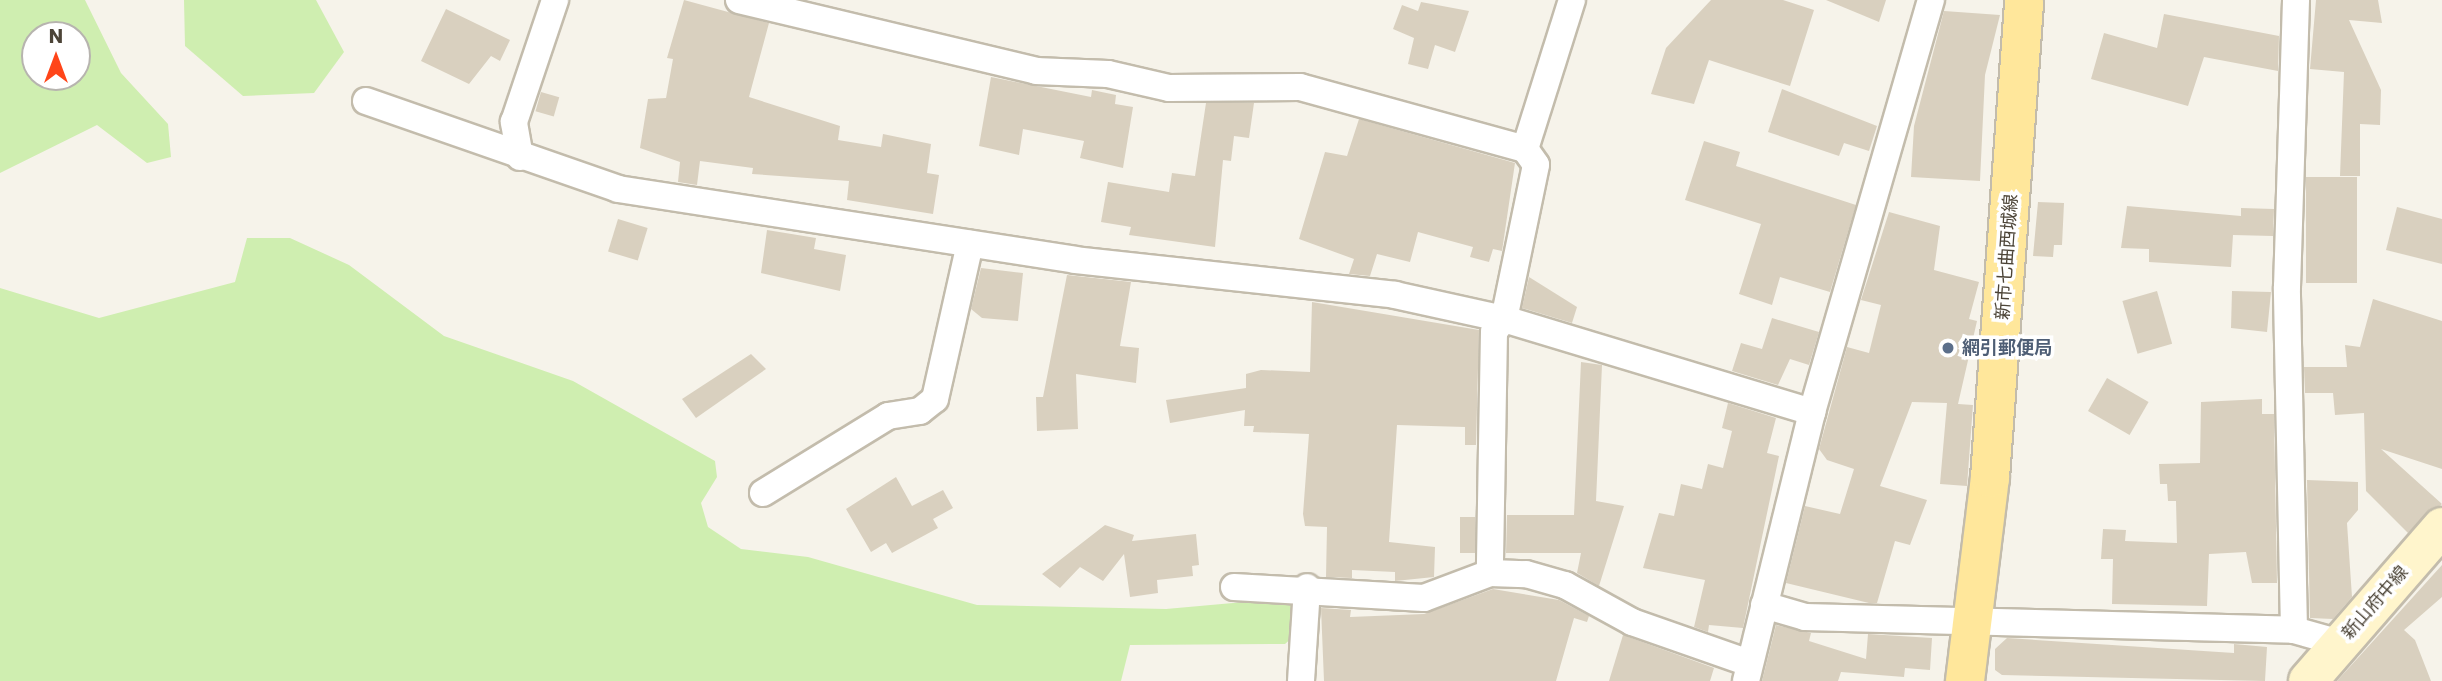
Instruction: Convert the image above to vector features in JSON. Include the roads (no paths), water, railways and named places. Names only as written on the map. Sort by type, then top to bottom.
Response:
[{"type":"main road","name":"新市七曲西城線","points":[[1965,681],[1990,478],[2024,0]]},
{"type":"main road","name":"新山府中線","points":[[2308,681],[2442,527]]},
{"type":"street","points":[[520,157],[514,122],[555,0]]},
{"type":"street","points":[[739,0],[1036,71],[1108,74],[1169,88],[1300,87],[1525,149],[1536,165],[1504,318],[1493,332],[1490,573]]},
{"type":"street","points":[[1525,149],[1572,0]]},
{"type":"street","points":[[1234,587],[1307,587],[1424,598],[1490,573],[1565,585],[1632,622],[1747,672],[1812,412],[1931,0]]},
{"type":"street","points":[[2294,631],[2287,287],[2296,0]]},
{"type":"street","points":[[366,101],[618,189],[970,244],[1395,295],[1504,318],[1812,412]]},
{"type":"street","points":[[763,493],[887,416],[920,411],[935,399],[970,244]]},
{"type":"street","points":[[1301,681],[1307,587]]},
{"type":"street","points":[[1764,605],[1805,617],[1973,624],[2294,631],[2340,643]]},
{"type":"place","name":"網引郵便局","points":[[1948,348]]}]
